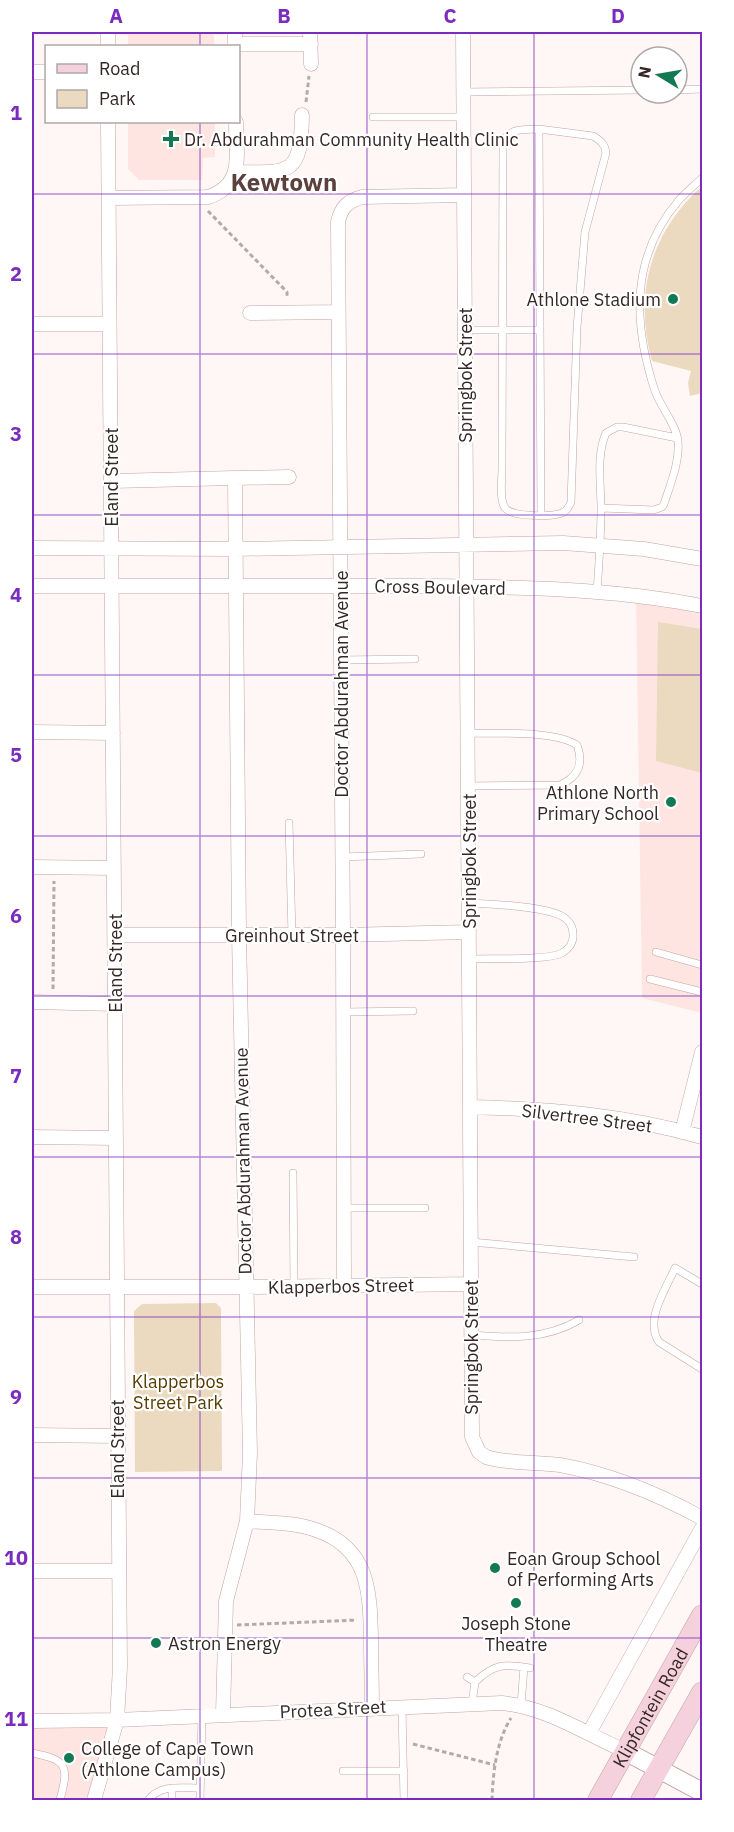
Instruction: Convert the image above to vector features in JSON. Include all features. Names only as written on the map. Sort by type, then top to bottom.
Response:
[{"type":"main road","name":"Klipfontein Road","points":[[598,1800],[702,1615]]},
{"type":"main road","name":"Klipfontein Road","points":[[641,1800],[702,1692]]},
{"type":"street","name":"Springbok Street","points":[[463,32],[472,1437],[479,1452],[494,1459],[560,1466],[594,1473],[633,1485],[702,1518]]},
{"type":"street","points":[[235,41],[311,38],[311,64]]},
{"type":"street","points":[[236,172],[275,173],[292,166],[302,143],[302,116]]},
{"type":"street","name":"Eland Street","points":[[94,1800],[117,1720],[120,1667],[108,123]]},
{"type":"street","points":[[110,198],[208,197],[219,194],[236,172],[236,123]]},
{"type":"street","name":"Doctor Abdurahman Avenue","points":[[344,1286],[344,1012],[337,234],[339,214],[343,206],[351,200],[362,197],[463,195]]},
{"type":"street","points":[[250,313],[338,312]]},
{"type":"street","points":[[32,324],[110,324]]},
{"type":"street","points":[[112,481],[289,477]]},
{"type":"street","name":"Doctor Abdurahman Avenue","points":[[223,1714],[226,1601],[248,1521],[250,1453],[239,935],[235,478]]},
{"type":"street","points":[[32,548],[235,549],[563,543],[644,549],[702,559]]},
{"type":"street","name":"Cross Boulevard","points":[[32,586],[466,586],[636,595],[702,606]]},
{"type":"street","points":[[32,732],[113,733]]},
{"type":"street","points":[[32,867],[114,868]]},
{"type":"street","name":"Greinhout Street","points":[[115,935],[470,933]]},
{"type":"street","points":[[32,1002],[115,1004]]},
{"type":"street","points":[[682,1132],[702,1052]]},
{"type":"street","name":"Silvertree Street","points":[[470,1107],[598,1115],[702,1137]]},
{"type":"street","points":[[32,1137],[116,1138]]},
{"type":"street","name":"Klapperbos Street","points":[[32,1287],[471,1284]]},
{"type":"street","points":[[32,1435],[117,1436]]},
{"type":"street","points":[[248,1521],[298,1525],[316,1530],[335,1538],[350,1551],[360,1566],[369,1588],[372,1708]]},
{"type":"street","points":[[589,1733],[702,1528]]},
{"type":"street","points":[[32,1570],[118,1571]]},
{"type":"street","name":"Protea Street","points":[[32,1721],[117,1720],[402,1706],[521,1705],[550,1714],[625,1751]]},
{"type":"street","points":[[625,1751],[698,1790]]},
{"type":"lane","points":[[463,92],[629,90]]},
{"type":"lane","points":[[373,117],[463,117]]},
{"type":"lane","points":[[539,129],[541,515]]},
{"type":"lane","points":[[539,129],[593,136],[605,147],[606,153],[585,232],[576,339],[571,502],[563,513],[541,515],[513,513],[506,509],[502,501],[501,329],[503,144],[508,134],[515,130],[539,129]]},
{"type":"lane","points":[[601,508],[654,510],[662,507],[672,480],[678,438],[657,398],[641,342],[639,290],[649,252],[660,227],[679,200],[702,178]]},
{"type":"lane","points":[[465,330],[540,330]]},
{"type":"lane","points":[[597,592],[602,443],[606,433],[609,430],[624,427],[678,438]]},
{"type":"lane","points":[[340,660],[415,659]]},
{"type":"lane","points":[[468,733],[534,735],[569,740],[577,745],[580,761],[578,772],[571,780],[560,785],[468,786]]},
{"type":"lane","points":[[289,823],[292,935]]},
{"type":"lane","points":[[342,857],[421,854]]},
{"type":"lane","points":[[469,903],[550,911],[565,917],[571,924],[573,941],[561,953],[547,957],[469,958]]},
{"type":"lane","points":[[656,952],[702,965]]},
{"type":"lane","points":[[650,979],[702,992]]},
{"type":"lane","points":[[344,1012],[413,1011]]},
{"type":"lane","points":[[293,1173],[294,1286]]},
{"type":"lane","points":[[344,1208],[425,1208]]},
{"type":"lane","points":[[471,1242],[634,1257]]},
{"type":"lane","points":[[702,1284],[675,1268],[655,1314],[653,1328],[659,1342],[702,1369]]},
{"type":"lane","points":[[471,1335],[510,1337],[546,1334],[560,1331],[579,1320]]},
{"type":"lane","points":[[472,1704],[475,1682],[489,1669],[498,1665],[527,1667],[521,1705]]},
{"type":"lane","points":[[467,1677],[475,1682]]},
{"type":"lane","points":[[402,1706],[404,1800]]},
{"type":"lane","points":[[200,1800],[202,1716]]},
{"type":"lane","points":[[32,1753],[59,1760],[64,1765],[66,1780],[60,1800]]},
{"type":"lane","points":[[343,1772],[404,1771]]},
{"type":"lane","points":[[148,1800],[156,1791],[172,1788],[200,1788]]},
{"type":"lane","points":[[172,1788],[172,1800]]},
{"type":"path","points":[[302,116],[311,64]]},
{"type":"path","points":[[208,197],[207,211],[287,292],[287,312]]},
{"type":"path","points":[[53,1002],[54,867]]},
{"type":"path","points":[[224,1625],[370,1620]]},
{"type":"path","points":[[492,1800],[495,1765],[506,1727],[521,1705]]},
{"type":"path","points":[[403,1742],[495,1765]]},
{"type":"shaded area","points":[[128,32],[214,32],[214,45],[128,45]]},
{"type":"shaded area","name":"Dr. Abdurahman Community Health Clinic","points":[[128,123],[215,123],[215,157],[203,158],[202,180],[139,180],[128,169]]},
{"type":"shaded area","name":"Athlone North Primary School","points":[[636,595],[702,606],[702,1013],[642,998]]},
{"type":"shaded area","name":"College of Cape Town (Athlone Campus)","points":[[117,1720],[94,1800],[32,1800],[32,1721]]},
{"type":"green space","name":"Athlone Stadium","points":[[699,189],[702,190],[702,393],[690,396],[688,383],[691,371],[652,361],[645,314],[646,291],[657,247],[668,226]]},
{"type":"green space","points":[[658,622],[702,629],[702,773],[656,761]]},
{"type":"green space","name":"Klapperbos Street Park","points":[[216,1303],[221,1308],[222,1471],[135,1472],[134,1311],[142,1304]]},
{"type":"place","name":"Dr. Abdurahman Community Health Clinic","points":[[171,139]]},
{"type":"place","name":"Athlone Stadium","points":[[673,299]]},
{"type":"place","name":"Athlone North Primary School","points":[[671,802]]},
{"type":"place","name":"Eoan Group School of Performing Arts","points":[[495,1568]]},
{"type":"place","name":"Joseph Stone Theatre","points":[[516,1603]]},
{"type":"place","name":"Astron Energy","points":[[156,1643]]},
{"type":"place","name":"College of Cape Town (Athlone Campus)","points":[[69,1758]]},
{"type":"district","name":"Kewtown","points":[[284,182]]}]
